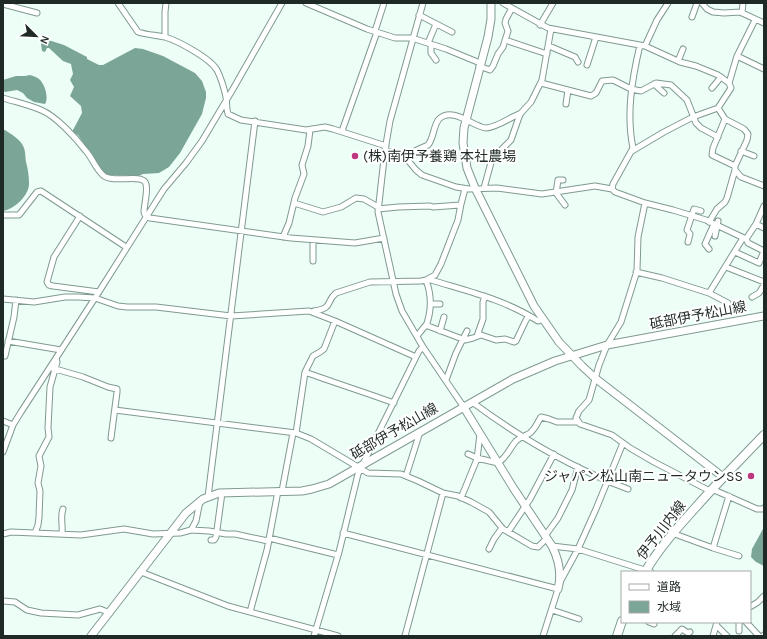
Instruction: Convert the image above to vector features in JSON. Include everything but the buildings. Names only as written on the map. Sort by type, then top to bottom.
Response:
[{"type":"main road","name":"伊予川内線","points":[[647,571],[654,558],[672,534],[723,477],[764,435]]},
{"type":"main road","points":[[617,636],[622,623]]},
{"type":"street","points":[[118,3],[138,32],[165,37],[203,56],[209,61],[217,70],[225,92],[225,108],[228,114],[241,120],[310,130],[326,127],[342,131],[404,157],[422,175],[450,186],[465,189],[484,188],[542,194],[556,193],[589,186],[612,189],[615,192],[645,203],[714,223],[744,239],[748,244],[764,251],[759,263],[735,252]]},
{"type":"street","points":[[165,37],[166,3]]},
{"type":"street","points":[[3,452],[13,425],[57,362],[56,358],[164,189],[186,164],[202,141],[282,3]]},
{"type":"street","points":[[306,3],[376,32],[395,38],[412,38],[446,49],[490,70],[492,69],[506,40],[508,31],[505,23],[511,6]]},
{"type":"street","points":[[342,131],[376,32],[384,3]]},
{"type":"street","points":[[423,3],[390,121],[385,148],[378,208],[392,280],[402,311],[423,346],[552,546],[560,568],[560,582]]},
{"type":"street","points":[[491,3],[490,27],[463,136],[467,168],[475,188],[534,306],[559,342],[595,378],[723,477]]},
{"type":"street","points":[[503,3],[551,29],[642,46],[678,61],[696,66],[721,77],[729,83]]},
{"type":"street","points":[[540,24],[553,3]]},
{"type":"street","points":[[632,151],[630,132],[631,89],[642,46],[668,3]]},
{"type":"street","points":[[692,17],[697,3]]},
{"type":"street","points":[[702,3],[707,9],[713,12],[742,13],[764,23]]},
{"type":"street","points":[[742,13],[743,3]]},
{"type":"street","points":[[3,4],[37,13]]},
{"type":"street","points":[[419,15],[452,32]]},
{"type":"street","points":[[612,189],[613,184],[632,151],[693,117],[718,108],[730,90],[731,86],[729,83],[737,56],[755,20]]},
{"type":"street","points":[[436,24],[430,44],[431,53],[436,60]]},
{"type":"street","points":[[484,188],[492,159],[511,140],[521,113],[531,102],[541,83],[551,29]]},
{"type":"street","points":[[587,65],[596,37]]},
{"type":"street","points":[[506,40],[547,54]]},
{"type":"street","points":[[549,46],[576,57],[578,62]]},
{"type":"street","points":[[678,61],[683,49]]},
{"type":"street","points":[[737,56],[764,69]]},
{"type":"street","points":[[712,88],[721,77]]},
{"type":"street","points":[[541,83],[591,96],[596,93],[602,81],[605,80],[615,81],[631,89],[641,91],[657,83],[672,86],[687,100],[693,117],[701,128],[718,137]]},
{"type":"street","points":[[654,84],[664,93]]},
{"type":"street","points":[[566,104],[568,90]]},
{"type":"street","points":[[3,98],[41,110],[50,116],[78,141],[91,157],[99,172],[104,176],[117,180],[142,179],[146,182],[147,186],[144,212],[147,217],[241,232],[313,240],[355,243],[384,238]]},
{"type":"street","points":[[709,249],[705,244],[714,223],[717,209],[725,202],[727,198],[735,168],[748,137],[744,129],[725,119],[718,108]]},
{"type":"street","points":[[404,157],[428,145],[438,121],[442,118],[451,116],[466,119],[487,128],[521,113]]},
{"type":"street","points":[[725,119],[713,148],[712,155],[735,168],[742,177],[763,184]]},
{"type":"street","points":[[208,497],[255,121]]},
{"type":"street","points":[[283,237],[289,223],[304,174],[302,165],[308,146],[310,130]]},
{"type":"street","points":[[741,151],[754,156]]},
{"type":"street","points":[[563,180],[558,180],[556,193],[565,205]]},
{"type":"street","points":[[3,299],[34,302],[71,296],[95,298],[118,306],[156,307],[231,316],[312,312],[325,309],[333,295],[336,293],[364,283],[392,280],[421,281],[437,272],[442,264],[459,218],[460,205],[465,189]]},
{"type":"street","points":[[3,215],[19,215],[38,190],[126,247]]},
{"type":"street","points":[[294,203],[323,212],[341,207],[356,198],[364,199],[378,208],[460,205]]},
{"type":"street","points":[[578,422],[576,418],[577,413],[589,400],[595,378],[608,345],[621,322],[636,272],[638,237],[645,203]]},
{"type":"street","points":[[709,294],[735,252],[756,224],[764,206]]},
{"type":"street","points":[[688,242],[690,234],[687,230],[694,209],[701,211]]},
{"type":"street","points":[[80,216],[54,256],[48,285],[99,292]]},
{"type":"street","points":[[714,223],[715,236]]},
{"type":"street","points":[[756,224],[764,228]]},
{"type":"street","points":[[313,240],[313,261]]},
{"type":"street","points":[[726,266],[764,283],[759,293],[752,297]]},
{"type":"street","points":[[636,272],[662,278],[728,302]]},
{"type":"street","points":[[427,279],[485,296],[511,306],[538,321],[543,319]]},
{"type":"street","points":[[417,336],[426,326],[430,313],[431,304],[427,279]]},
{"type":"street","points":[[477,336],[483,319],[483,302],[485,296]]},
{"type":"street","points":[[5,356],[14,317],[16,300]]},
{"type":"street","points":[[431,304],[440,304]]},
{"type":"street","points":[[312,312],[416,357]]},
{"type":"street","points":[[426,326],[462,339],[469,340],[481,335],[496,340],[505,339],[514,342],[526,320],[530,316]]},
{"type":"street","name":"砥部伊予松山線","points":[[91,636],[186,513],[200,501],[208,497],[222,493],[302,491],[329,484],[361,467],[463,406],[533,370],[572,355],[608,345],[764,316]]},
{"type":"street","points":[[440,330],[444,317]]},
{"type":"street","points":[[250,612],[295,433],[305,372],[313,356],[324,349],[335,321]]},
{"type":"street","points":[[446,380],[462,339],[467,331]]},
{"type":"street","points":[[8,341],[61,350]]},
{"type":"street","points":[[315,633],[338,555],[361,467],[416,357],[423,346]]},
{"type":"street","points":[[52,368],[83,377],[108,388],[117,389],[118,392],[111,438]]},
{"type":"street","points":[[35,533],[39,517],[40,491],[38,483],[41,466],[39,456],[49,437],[48,428],[52,368]]},
{"type":"street","points":[[305,372],[394,403]]},
{"type":"street","points":[[472,402],[495,419],[554,454],[607,482],[628,489]]},
{"type":"street","points":[[115,410],[295,433],[311,439],[372,474],[396,474],[406,476],[443,493],[461,498],[489,512],[502,528],[535,547],[541,545],[558,518],[572,490],[578,467]]},
{"type":"street","points":[[468,454],[492,463],[498,463],[506,457],[513,445],[522,436],[529,434],[534,430],[541,417],[557,422],[578,422],[612,435],[654,462],[711,490],[729,496],[757,509],[762,510],[764,508]]},
{"type":"street","points":[[3,421],[13,425]]},
{"type":"street","points":[[406,476],[419,435],[418,433]]},
{"type":"street","points":[[461,498],[477,458],[480,434]]},
{"type":"street","points":[[543,636],[560,582],[578,549],[623,443]]},
{"type":"street","points":[[508,532],[530,499],[554,454]]},
{"type":"street","points":[[211,540],[215,539],[222,493]]},
{"type":"street","points":[[405,636],[443,493]]},
{"type":"street","points":[[714,548],[729,496]]},
{"type":"street","points":[[191,530],[196,521],[200,501]]},
{"type":"street","points":[[62,534],[63,527],[61,513],[63,509]]},
{"type":"street","points":[[489,549],[502,528]]},
{"type":"street","points":[[3,534],[11,532],[82,535],[124,529],[153,534],[180,533],[191,530],[235,534],[338,555]]},
{"type":"street","points":[[344,533],[558,589]]},
{"type":"street","points":[[672,534],[739,556]]},
{"type":"street","points":[[552,546],[578,549],[647,571]]},
{"type":"street","points":[[141,572],[228,606],[315,633],[338,636]]},
{"type":"street","points":[[751,606],[764,596]]},
{"type":"street","points":[[3,601],[15,602],[27,610],[41,613],[78,615],[100,609],[110,613]]},
{"type":"street","points":[[758,602],[764,606]]},
{"type":"street","points":[[552,610],[579,619]]},
{"type":"street","points":[[675,636],[682,628],[684,623]]},
{"type":"street","points":[[739,623],[739,631]]},
{"type":"street","points":[[747,623],[760,636]]},
{"type":"street","points":[[713,636],[717,624]]},
{"type":"street","points":[[717,624],[727,636]]},
{"type":"street","points":[[682,628],[688,633],[690,632]]},
{"type":"water","points":[[45,39],[64,45],[99,65],[103,65],[135,48],[143,49],[163,56],[195,73],[202,81],[206,92],[202,114],[180,153],[169,167],[159,173],[143,174],[138,176],[107,175],[104,173],[78,135],[72,132],[82,113],[81,106],[70,96],[74,87],[70,80],[73,74],[71,64],[63,61],[49,48],[47,48],[45,52],[42,51],[41,44]]},
{"type":"water","points":[[30,75],[38,78],[43,84],[47,98],[45,104],[34,102],[17,90],[5,92],[3,90],[3,80],[16,76]]},
{"type":"water","points":[[3,129],[16,138],[23,146],[29,184],[27,193],[24,197],[8,210],[3,211]]},
{"type":"water","points":[[764,527],[764,566],[756,562],[751,557],[752,549]]},
{"type":"place","name":"(株)南伊予養鶏 本社農場","points":[[355,156]]},
{"type":"place","name":"ジャパン松山南ニュータウンSS","points":[[751,476]]}]
